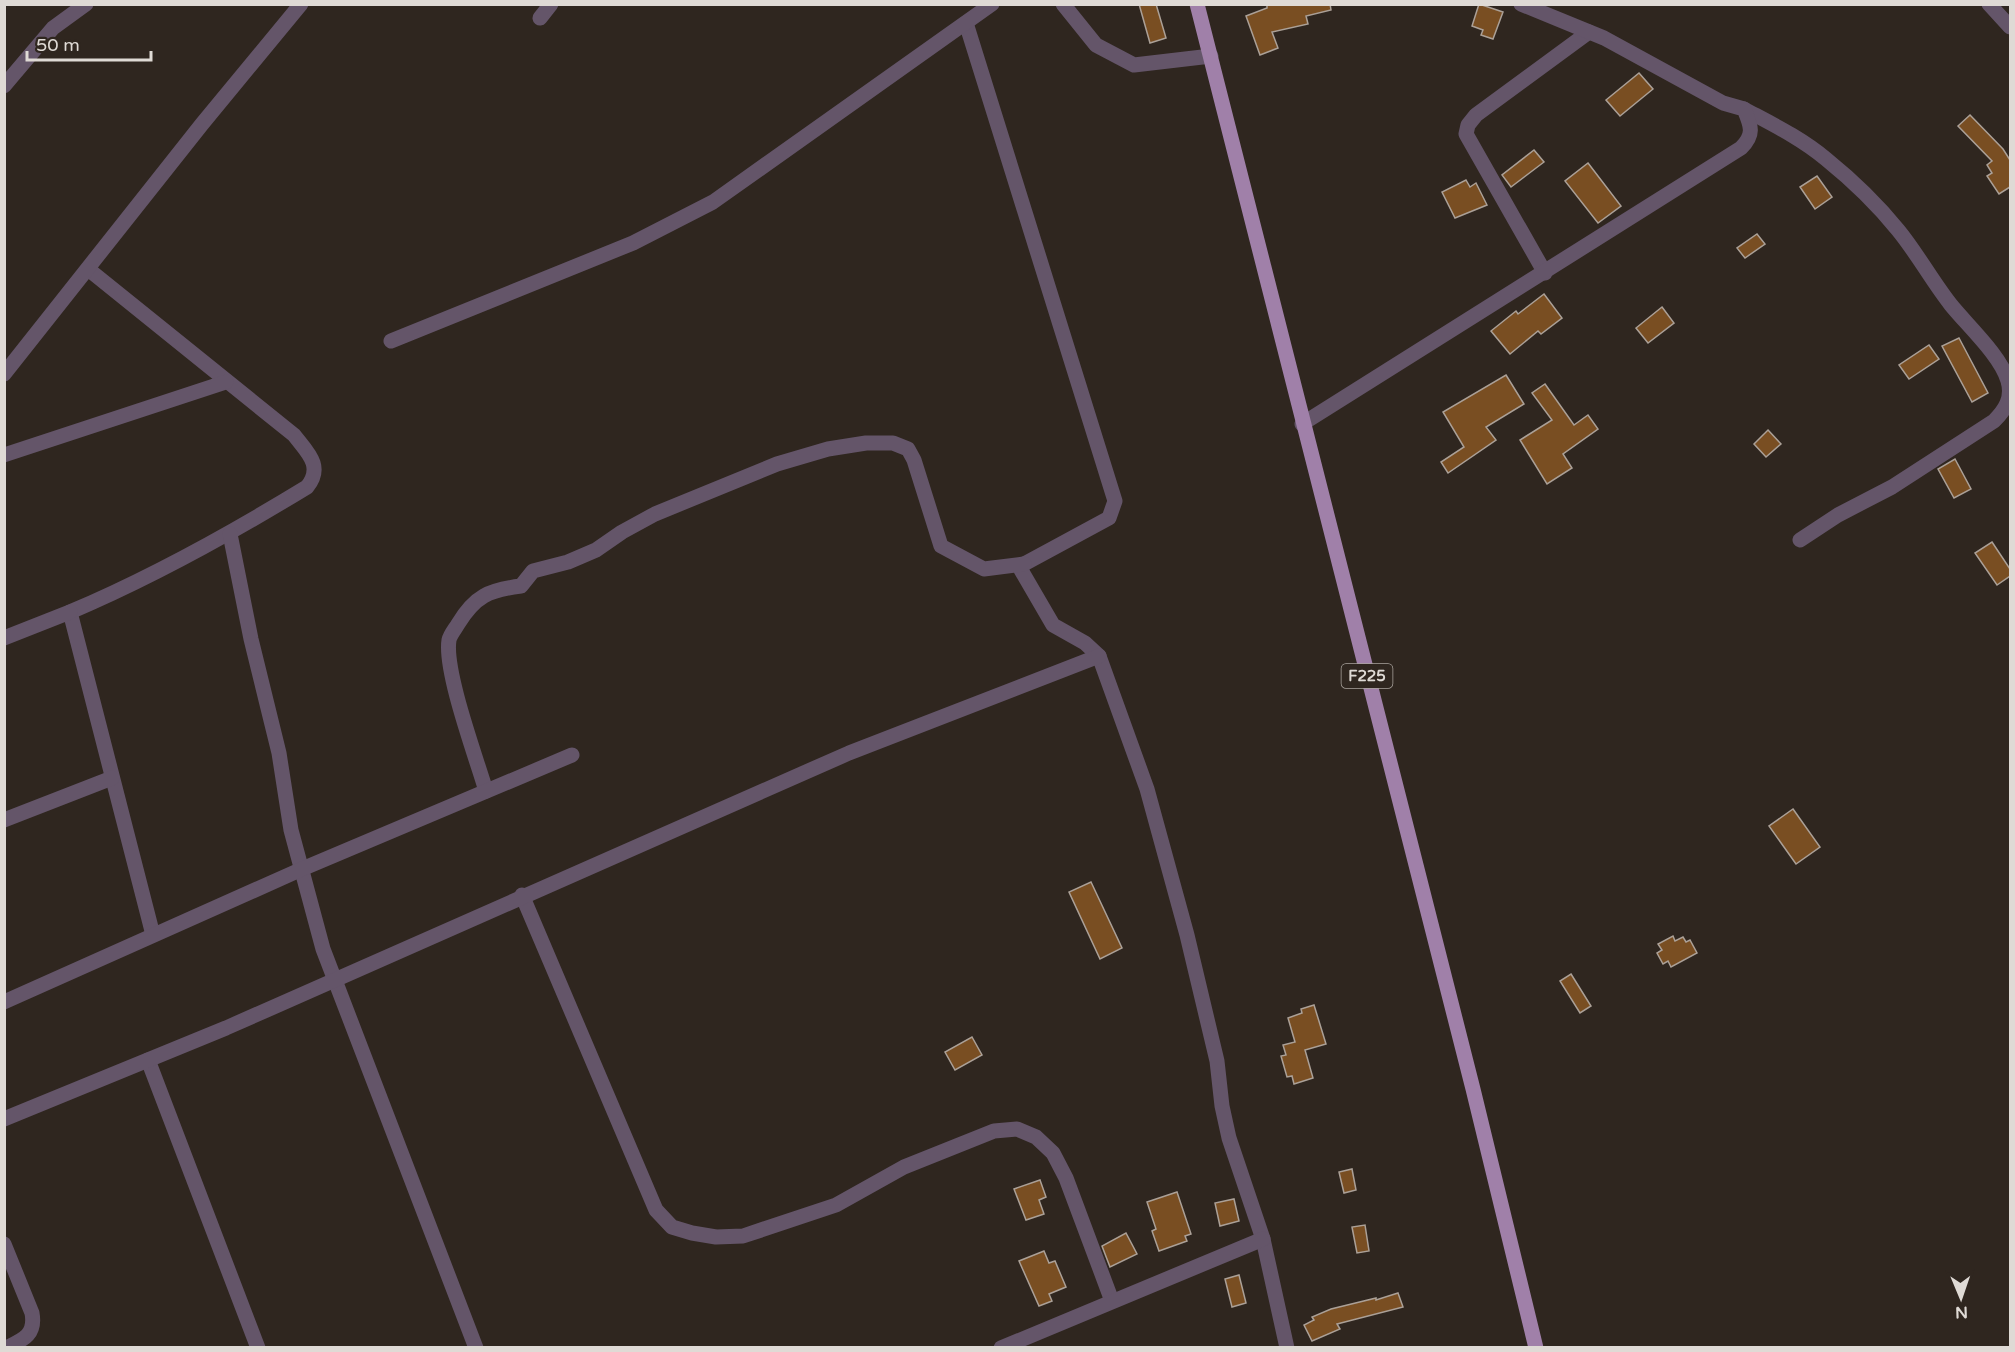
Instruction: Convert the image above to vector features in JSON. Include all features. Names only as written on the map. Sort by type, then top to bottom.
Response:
[{"type":"main road","name":"F225","points":[[1197,4],[1470,1078],[1536,1347]]},
{"type":"street","points":[[4,86],[53,28],[86,4]]},
{"type":"street","points":[[4,374],[202,124],[301,4]]},
{"type":"street","points":[[540,18],[551,4]]},
{"type":"street","points":[[391,340],[633,243],[713,202],[992,4]]},
{"type":"street","points":[[1063,4],[1096,45],[1134,65],[1211,56]]},
{"type":"street","points":[[1521,4],[1589,32],[1723,103],[1744,109],[1809,146],[1866,195],[1899,231],[1949,303],[2004,370],[2009,384],[2009,398],[2005,410],[1994,421],[1892,487],[1838,515],[1800,540]]},
{"type":"street","points":[[1989,4],[2008,22]]},
{"type":"street","points":[[486,791],[450,668],[449,639],[460,620],[478,598],[500,589],[521,586],[533,571],[567,562],[596,550],[622,532],[655,514],[777,464],[808,454],[866,443],[894,443],[908,449],[914,460],[941,546],[984,569],[1024,564],[1109,518],[1115,501],[966,23]]},
{"type":"street","points":[[1545,273],[1466,134],[1468,125],[1476,115],[1589,32]]},
{"type":"street","points":[[1302,424],[1741,148],[1750,139],[1752,128],[1744,109]]},
{"type":"street","points":[[4,638],[132,586],[230,534],[307,486],[314,479],[316,470],[314,460],[294,435],[88,269]]},
{"type":"street","points":[[4,455],[226,382]]},
{"type":"street","points":[[230,534],[302,869],[323,949],[476,1347]]},
{"type":"street","points":[[1024,564],[1021,572],[1053,625],[1085,644],[1099,656],[1147,789],[1214,1042],[1229,1138],[1263,1239],[1287,1347]]},
{"type":"street","points":[[70,612],[153,935]]},
{"type":"street","points":[[4,1119],[335,980],[849,753],[1099,656]]},
{"type":"street","points":[[4,1002],[302,869],[572,754]]},
{"type":"street","points":[[4,820],[112,778]]},
{"type":"street","points":[[522,896],[657,1210],[672,1227],[716,1237],[743,1236],[836,1205],[904,1167],[994,1131],[1017,1130],[1036,1137],[1053,1153],[1066,1178],[1112,1301]]},
{"type":"street","points":[[148,1060],[258,1347]]},
{"type":"street","points":[[1001,1347],[1263,1239]]},
{"type":"street","points":[[4,1245],[33,1313],[34,1324],[30,1335],[6,1347]]},
{"type":"building","points":[[1139,4],[1156,4],[1166,38],[1150,43]]},
{"type":"building","points":[[1267,4],[1330,4],[1331,10],[1306,16],[1308,24],[1272,32],[1278,48],[1260,55],[1246,16],[1267,8]]},
{"type":"building","points":[[1479,4],[1503,12],[1493,39],[1481,35],[1483,30],[1472,26]]},
{"type":"building","points":[[1639,73],[1653,89],[1620,116],[1606,100]]},
{"type":"building","points":[[1970,115],[2003,149],[2010,160],[2010,187],[1999,194],[1987,176],[1992,173],[1987,165],[1992,161],[1958,126]]},
{"type":"building","points":[[1534,150],[1544,162],[1511,187],[1502,175]]},
{"type":"building","points":[[1588,163],[1621,206],[1598,223],[1565,181]]},
{"type":"building","points":[[1817,176],[1832,197],[1815,209],[1800,187]]},
{"type":"building","points":[[1466,180],[1470,187],[1476,183],[1487,205],[1455,218],[1442,192]]},
{"type":"building","points":[[1757,234],[1765,244],[1745,258],[1737,248]]},
{"type":"building","points":[[1544,294],[1562,318],[1541,334],[1538,331],[1510,354],[1491,331],[1516,311],[1518,314]]},
{"type":"building","points":[[1662,307],[1674,323],[1648,343],[1636,328]]},
{"type":"building","points":[[1959,338],[1988,393],[1972,402],[1942,346]]},
{"type":"building","points":[[1929,345],[1939,359],[1909,379],[1899,365]]},
{"type":"building","points":[[1506,375],[1524,404],[1486,427],[1496,440],[1448,473],[1441,462],[1464,447],[1443,412]]},
{"type":"building","points":[[1545,384],[1574,425],[1588,415],[1598,429],[1563,454],[1572,468],[1547,484],[1520,440],[1552,420],[1532,393]]},
{"type":"building","points":[[1768,430],[1781,444],[1766,457],[1754,444]]},
{"type":"building","points":[[1955,459],[1971,489],[1954,498],[1938,469]]},
{"type":"building","points":[[1992,542],[2010,569],[2010,576],[1997,585],[1975,553]]},
{"type":"building","points":[[1793,809],[1820,847],[1796,864],[1769,826]]},
{"type":"building","points":[[1091,882],[1122,948],[1100,959],[1069,892]]},
{"type":"building","points":[[1673,936],[1675,941],[1683,937],[1686,942],[1690,940],[1697,953],[1671,967],[1668,961],[1663,964],[1657,953],[1662,950],[1658,944]]},
{"type":"building","points":[[1571,974],[1591,1006],[1580,1013],[1560,981]]},
{"type":"building","points":[[1314,1005],[1326,1044],[1305,1050],[1313,1078],[1294,1084],[1292,1076],[1287,1077],[1281,1056],[1286,1055],[1283,1045],[1295,1042],[1288,1018],[1302,1013],[1301,1009]]},
{"type":"building","points":[[972,1037],[982,1055],[955,1070],[945,1052]]},
{"type":"building","points":[[1352,1169],[1356,1190],[1344,1193],[1339,1172]]},
{"type":"building","points":[[1040,1180],[1046,1197],[1039,1200],[1044,1214],[1026,1220],[1014,1189]]},
{"type":"building","points":[[1177,1192],[1191,1234],[1185,1236],[1187,1241],[1159,1251],[1152,1231],[1156,1229],[1147,1202]]},
{"type":"building","points":[[1234,1199],[1239,1221],[1220,1226],[1215,1203]]},
{"type":"building","points":[[1365,1225],[1369,1251],[1357,1253],[1352,1227]]},
{"type":"building","points":[[1126,1233],[1137,1254],[1110,1267],[1102,1246]]},
{"type":"building","points":[[1044,1251],[1049,1263],[1055,1261],[1066,1287],[1049,1294],[1052,1301],[1039,1306],[1019,1261]]},
{"type":"building","points":[[1239,1275],[1246,1303],[1232,1307],[1225,1279]]},
{"type":"building","points":[[1398,1293],[1403,1307],[1337,1324],[1340,1329],[1312,1341],[1304,1325],[1314,1320],[1312,1317],[1331,1309]]}]
